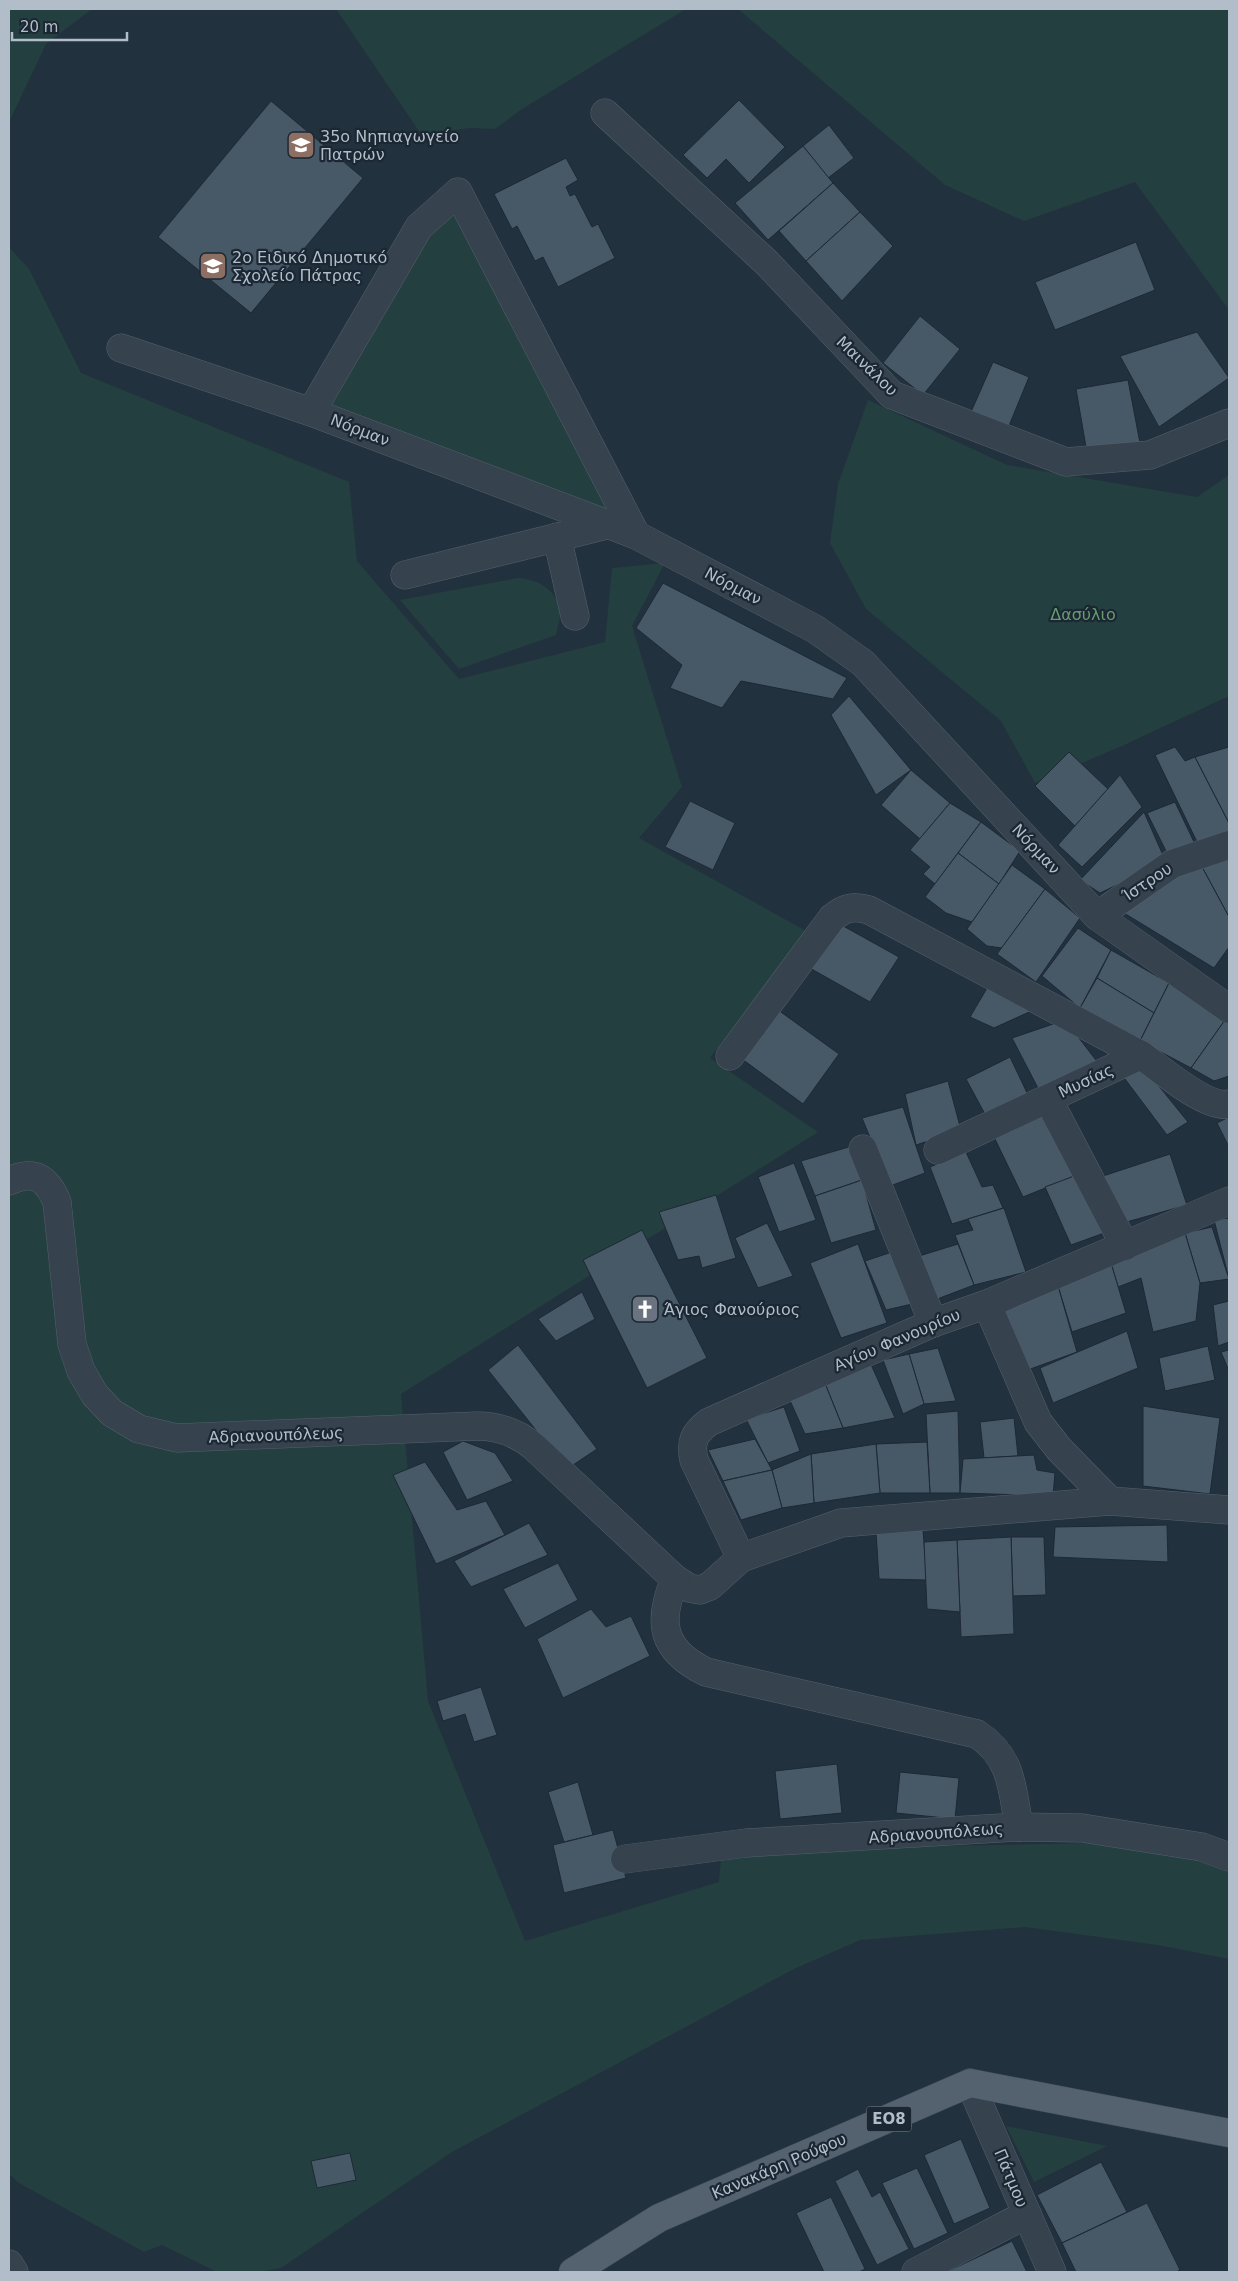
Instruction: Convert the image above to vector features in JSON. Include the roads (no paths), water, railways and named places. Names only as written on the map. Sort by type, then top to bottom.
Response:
[{"type":"main road","points":[[970,2083],[1229,2133]]},
{"type":"main road","name":"Κανακάρη Ρούφου","points":[[573,2272],[659,2218],[970,2083]]},
{"type":"street","name":"Μαινάλου","points":[[605,113],[767,263],[892,395],[1066,462],[1150,455],[1229,423]]},
{"type":"street","points":[[311,412],[420,227],[458,192],[636,535]]},
{"type":"street","name":"Νόρμαν","points":[[121,348],[311,412],[636,535],[815,629],[863,663],[1097,916],[1229,1009]]},
{"type":"street","points":[[405,575],[607,525]]},
{"type":"street","points":[[557,537],[575,616]]},
{"type":"street","name":"Ίστρου","points":[[1097,916],[1172,864],[1229,845]]},
{"type":"street","points":[[730,1056],[832,918],[839,912],[859,907],[869,910],[996,976],[1141,1055],[1206,1100],[1220,1105],[1229,1104]]},
{"type":"street","name":"Μυσίας","points":[[938,1150],[1141,1055]]},
{"type":"street","points":[[1048,1099],[1125,1246]]},
{"type":"street","points":[[863,1149],[932,1323]]},
{"type":"street","name":"Αδριανουπόλεως","points":[[9,1181],[21,1175],[32,1176],[42,1179],[51,1187],[57,1202],[72,1344],[81,1372],[95,1395],[112,1413],[139,1429],[177,1438],[477,1426],[501,1429],[524,1438],[675,1579],[689,1588],[700,1590],[710,1586],[741,1558],[841,1523],[1110,1501],[1229,1510]]},
{"type":"street","name":"Αγίου Φανουρίου","points":[[741,1558],[694,1460],[691,1449],[693,1438],[699,1429],[708,1422],[932,1323],[987,1304],[1229,1201]]},
{"type":"street","points":[[987,1304],[1038,1422],[1059,1449],[1110,1501]]},
{"type":"street","name":"Αδριανουπόλεως","points":[[625,1859],[746,1843],[1020,1827],[1004,1762],[998,1751],[977,1734],[706,1672],[688,1663],[677,1652],[669,1639],[664,1624],[664,1609],[675,1579]]},
{"type":"street","points":[[1020,1827],[1082,1828],[1202,1847],[1229,1857]]},
{"type":"street","name":"Πάτμου","points":[[970,2083],[1052,2272]]},
{"type":"street","points":[[916,2272],[1027,2214]]},
{"type":"street","points":[[9,2264],[14,2272]]},
{"type":"place","name":"35ο Νηπιαγωγείο Πατρών","points":[[301,145]]},
{"type":"place","name":"2ο Ειδικό Δημοτικό Σχολείο Πάτρας","points":[[213,266]]},
{"type":"place","name":"Άγιος Φανούριος","points":[[645,1309]]},
{"type":"park label","name":"Δασύλιο","points":[[1083,614]]}]
